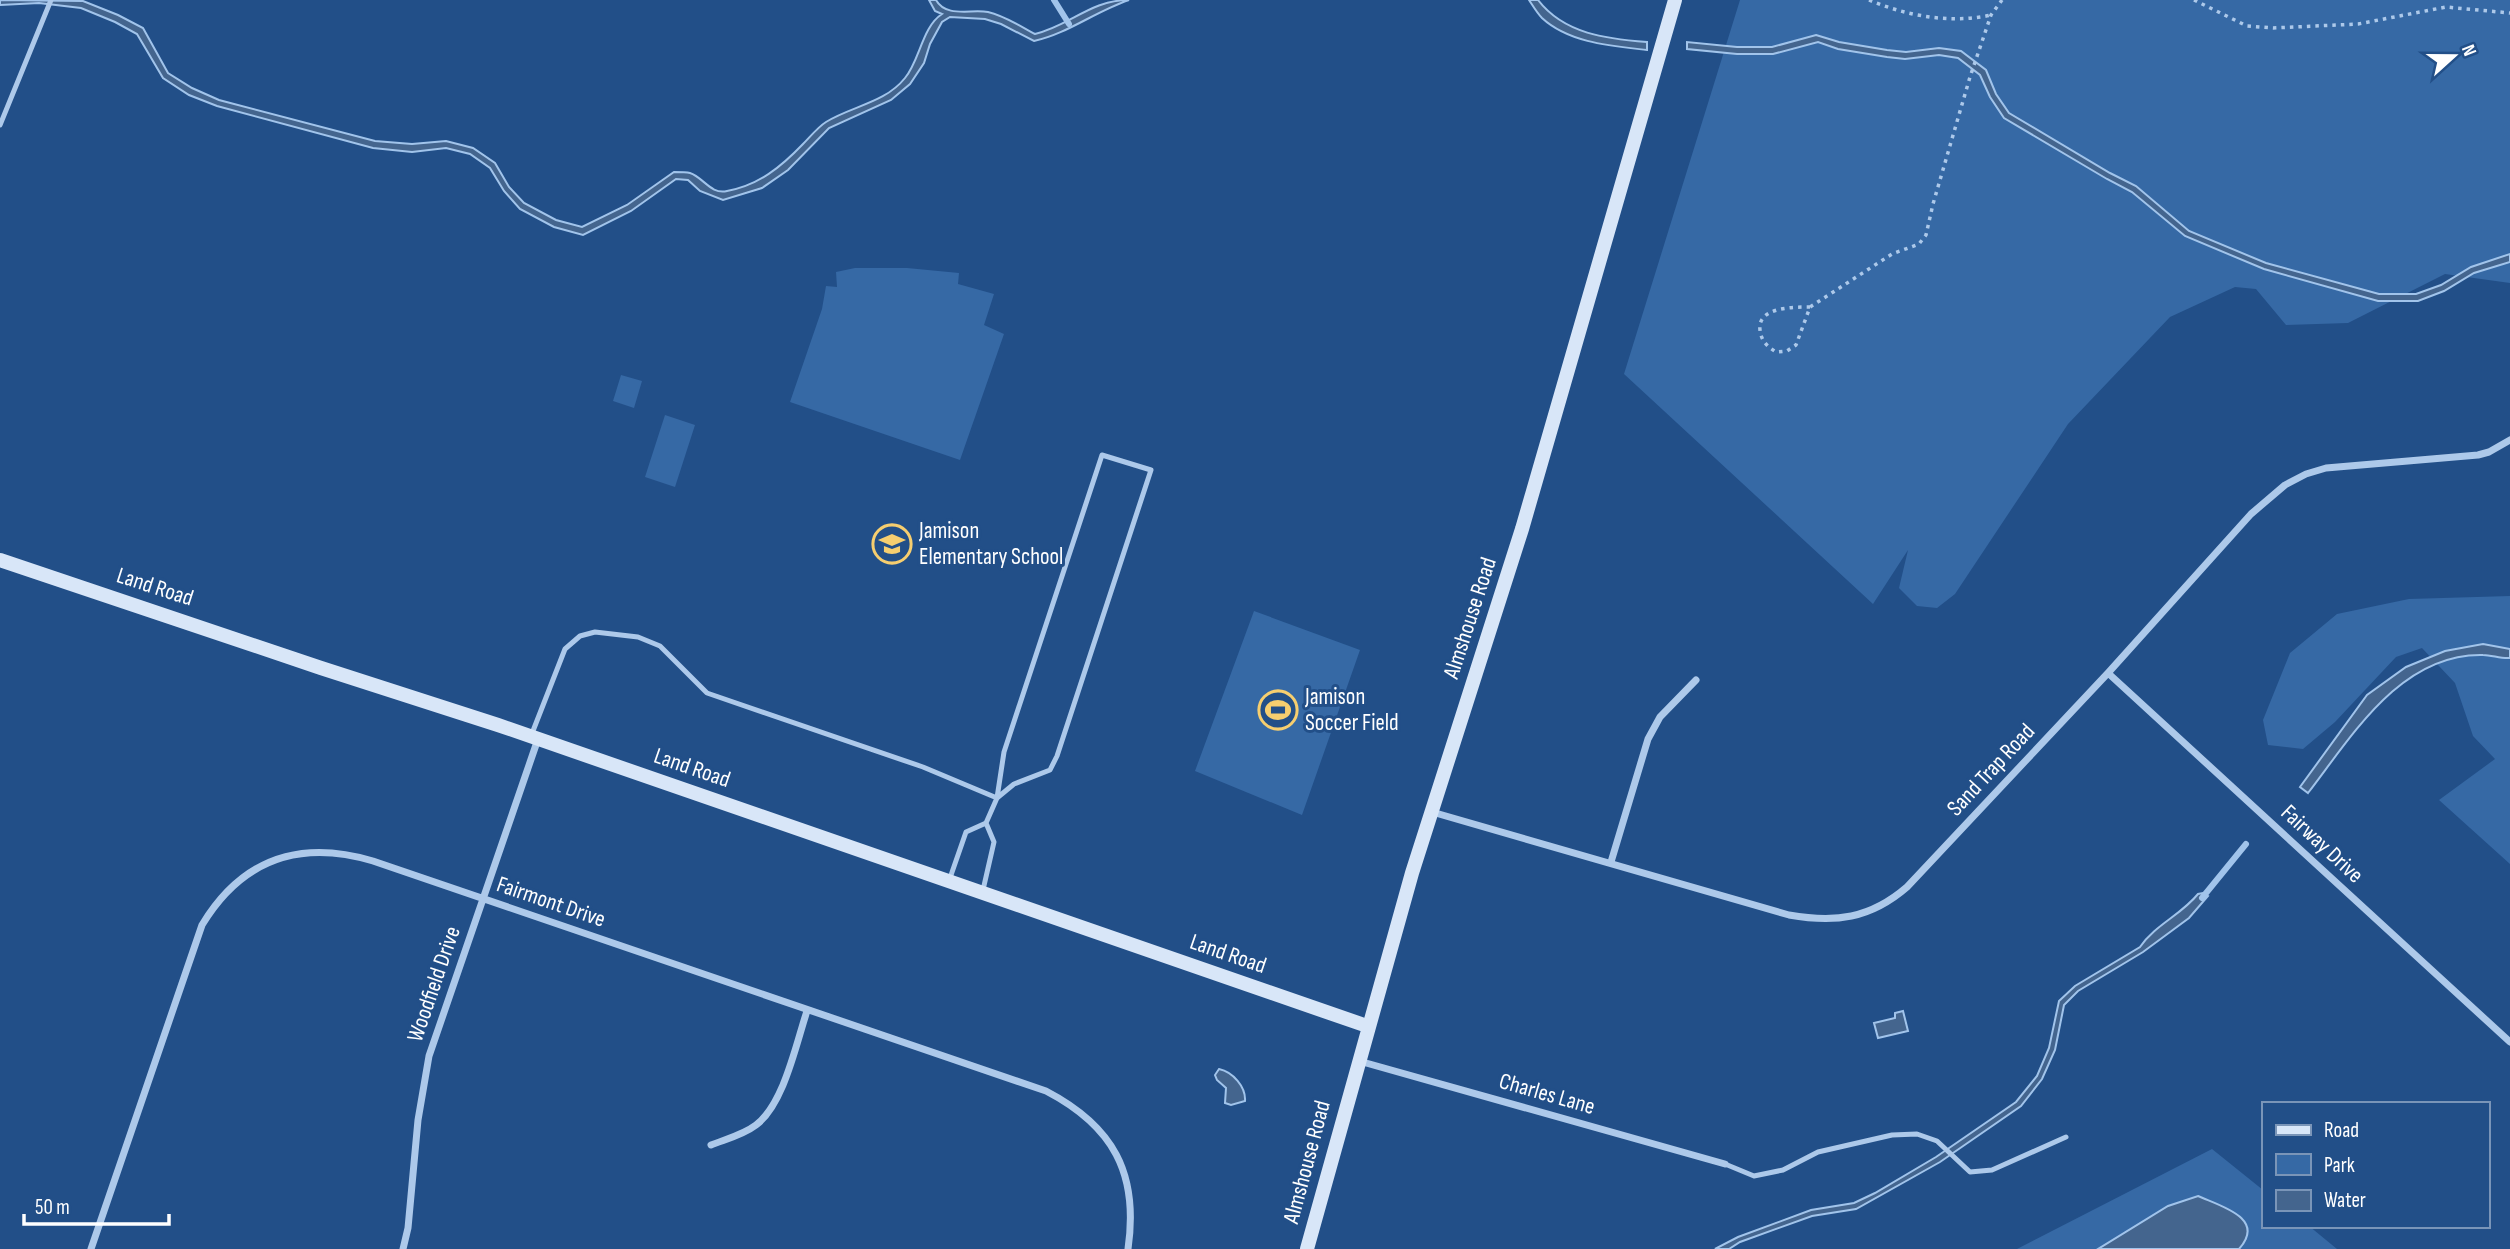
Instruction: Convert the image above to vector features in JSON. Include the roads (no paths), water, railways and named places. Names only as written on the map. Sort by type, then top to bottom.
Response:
[{"type":"street","name":"Almshouse Road","points":[[1307,1249],[1367,1026],[1553,426],[1675,0]]},
{"type":"street","name":"Sand Trap Road","points":[[1432,812],[1802,918],[1833,920],[1876,908],[1907,887],[2272,494],[2296,478],[2334,466],[2477,455],[2489,452],[2510,440]]},
{"type":"street","name":"Land Road","points":[[0,560],[535,738],[1367,1026]]},
{"type":"street","name":"Fairway Drive","points":[[2108,673],[2510,1042]]},
{"type":"street","points":[[1611,863],[1651,732],[1666,709],[1696,680]]},
{"type":"street","name":"Woodfield Drive","points":[[403,1249],[408,1228],[424,1079],[429,1056],[535,738]]},
{"type":"street","name":"Fairmont Drive","points":[[91,1249],[202,925],[223,895],[248,873],[297,853],[323,851],[360,857],[1046,1091],[1071,1104],[1103,1133],[1117,1154],[1126,1177],[1131,1206],[1132,1226],[1128,1249]]},
{"type":"street","points":[[711,1144],[744,1133],[758,1124],[770,1111],[780,1091],[807,1011]]},
{"type":"street","name":"Charles Lane","points":[[1358,1060],[1725,1164]]},
{"type":"lane","points":[[0,125],[51,0]]},
{"type":"lane","points":[[949,881],[966,832],[986,823],[997,797],[1004,752],[1101,455],[1151,470],[1050,770],[1014,784],[997,797]]},
{"type":"lane","points":[[535,738],[565,649],[580,636],[596,632],[638,637],[660,646],[707,693],[923,766],[997,797]]},
{"type":"lane","points":[[982,893],[993,842],[986,823]]},
{"type":"lane","points":[[1725,1164],[1754,1176],[1783,1170],[1818,1152],[1892,1135],[1917,1134],[1937,1141],[1970,1172],[1992,1170],[2066,1137]]},
{"type":"water","points":[[0,0],[83,1],[118,15],[143,28],[168,73],[219,100],[375,141],[412,144],[446,141],[473,148],[495,163],[509,187],[524,203],[556,220],[582,227],[627,205],[674,172],[690,173],[721,192],[739,188],[769,174],[823,124],[878,99],[905,78],[925,35],[942,14],[935,11],[929,0],[936,0],[940,6],[952,11],[988,12],[1035,34],[1103,4],[1129,0],[1058,33],[1034,41],[985,19],[950,17],[942,22],[930,44],[924,63],[910,84],[891,100],[829,128],[788,170],[762,188],[723,200],[700,191],[688,180],[676,179],[631,211],[583,235],[554,227],[520,209],[504,191],[490,168],[470,154],[446,148],[412,152],[373,148],[217,106],[189,95],[163,78],[137,34],[115,22],[81,8],[39,3],[0,5]]},
{"type":"water","points":[[1529,0],[1538,0],[1560,20],[1587,33],[1647,42],[1647,50],[1591,42],[1565,33],[1542,18]]},
{"type":"water","points":[[1816,35],[1887,50],[1906,52],[1939,48],[1961,51],[1986,70],[1996,94],[2009,113],[2136,186],[2189,231],[2266,263],[2379,294],[2416,294],[2441,285],[2471,267],[2510,254],[2510,262],[2474,273],[2444,291],[2418,301],[2378,301],[2264,269],[2185,236],[2132,192],[2004,118],[1980,75],[1958,58],[1939,55],[1905,59],[1887,57],[1838,49],[1818,42],[1773,54],[1687,49],[1687,42],[1772,47]]},
{"type":"water","points":[[2483,644],[2510,649],[2510,658],[2483,655],[2454,658],[2427,668],[2403,683],[2381,702],[2342,747],[2308,793],[2300,787],[2367,695],[2406,667],[2445,651]]},
{"type":"water","points":[[2198,894],[2208,896],[2189,918],[2143,952],[2078,991],[2064,1005],[2055,1050],[2042,1079],[2021,1106],[1940,1162],[1856,1209],[1812,1216],[1740,1242],[1729,1249],[1715,1249],[1738,1237],[1811,1210],[1854,1203],[1875,1193],[1936,1157],[2016,1102],[2037,1076],[2049,1048],[2059,1001],[2075,986],[2140,947],[2153,932]]},
{"type":"water","points":[[1903,1011],[1908,1031],[1878,1038],[1874,1023],[1895,1018],[1895,1013]]},
{"type":"water","points":[[1219,1069],[1238,1081],[1245,1101],[1231,1105],[1225,1103],[1226,1088],[1215,1075]]},
{"type":"water","points":[[2198,1196],[2228,1209],[2244,1221],[2248,1229],[2239,1249],[2098,1249],[2168,1206]]},
{"type":"waterway","points":[[1054,0],[1069,24]]},
{"type":"waterway","points":[[2202,898],[2246,844]]},
{"type":"place","name":"Jamison Elementary School","points":[[892,544]]},
{"type":"place","name":"Jamison Soccer Field","points":[[1278,710]]}]
